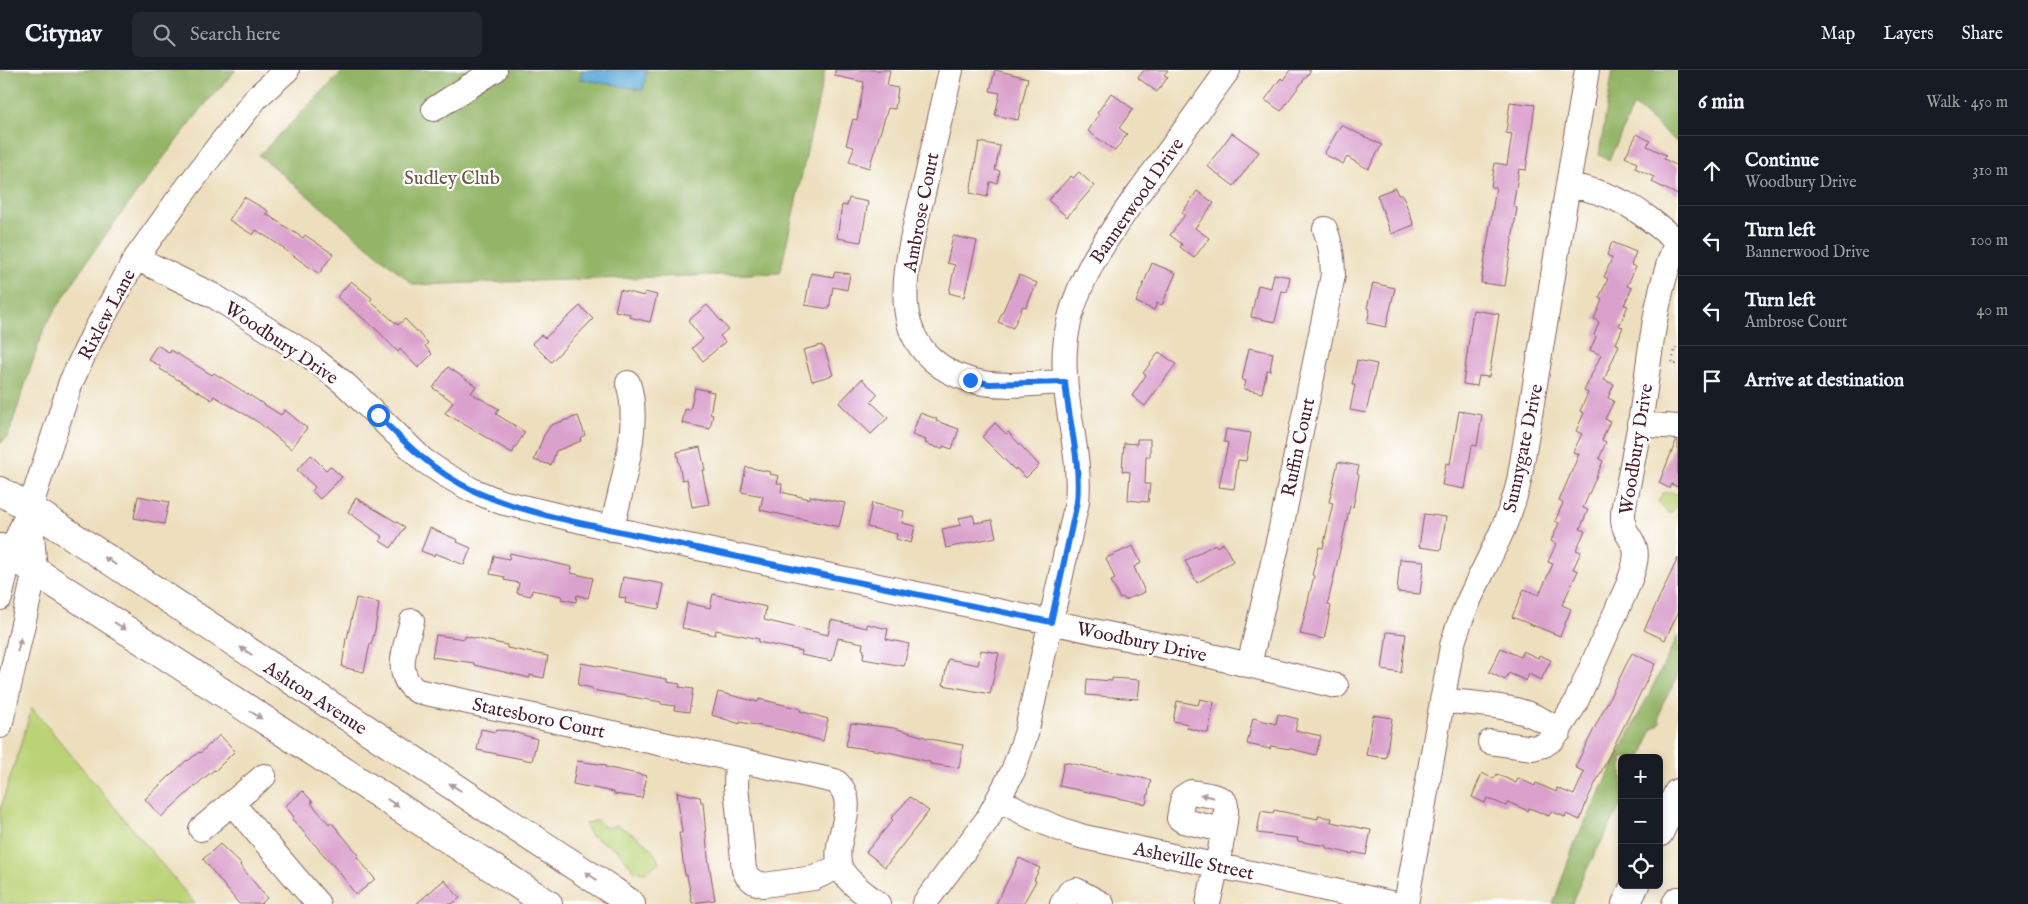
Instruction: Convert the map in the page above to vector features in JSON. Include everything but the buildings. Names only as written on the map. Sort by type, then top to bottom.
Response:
[{"type":"main road","name":"Ashton Avenue","points":[[0,491],[30,508],[605,885],[631,904]]},
{"type":"main road","points":[[5,551],[548,904]]},
{"type":"main road","points":[[1663,825],[1678,793]]},
{"type":"main road","points":[[1626,904],[1633,889]]},
{"type":"street","name":"Rixlew Lane","points":[[0,598],[5,551],[30,508],[71,382],[93,335],[136,258],[214,152],[258,97],[287,70]]},
{"type":"street","points":[[434,109],[495,70]]},
{"type":"street","name":"Ambrose Court","points":[[950,70],[911,246],[907,278],[909,323],[915,338],[933,360],[948,371],[970,380],[989,384],[1065,382]]},
{"type":"street","name":"Bannerwood Drive","points":[[924,904],[987,820],[1013,771],[1026,734],[1077,502],[1079,482],[1078,458],[1068,409],[1065,382],[1065,347],[1070,320],[1087,272],[1109,235],[1228,70]]},
{"type":"street","name":"Sunnygate Drive","points":[[1406,904],[1456,630],[1474,588],[1507,523],[1523,464],[1587,70]]},
{"type":"street","name":"Woodbury Drive","points":[[1559,732],[1575,704],[1628,585],[1634,567],[1634,546],[1628,537],[1623,518],[1640,424],[1659,295],[1666,267],[1677,242],[1630,204],[1600,192],[1568,185]]},
{"type":"street","name":"Ruffin Court","points":[[1248,665],[1280,533],[1332,275],[1333,261],[1325,229]]},
{"type":"street","name":"Woodbury Drive","points":[[136,258],[214,296],[310,356],[345,384],[423,460],[472,490],[501,502],[612,529],[1051,622],[1336,686]]},
{"type":"street","points":[[612,529],[634,428],[634,409],[628,383]]},
{"type":"street","points":[[1640,424],[1678,427]]},
{"type":"street","points":[[0,726],[35,571],[30,508]]},
{"type":"street","name":"Statesboro Court","points":[[412,621],[402,669],[404,678],[409,686],[417,691],[835,782],[841,786],[845,794],[847,806],[838,855],[840,866]]},
{"type":"street","points":[[1442,700],[1523,712],[1540,718],[1559,732],[1544,745],[1533,748],[1490,742]]},
{"type":"street","points":[[737,760],[736,786],[744,870],[747,876],[754,882],[764,885],[814,878],[840,866],[848,878],[878,904]]},
{"type":"street","points":[[201,829],[264,776]]},
{"type":"street","name":"Asheville Street","points":[[999,799],[1026,815],[1084,837],[1395,904]]},
{"type":"street","points":[[232,803],[318,904]]},
{"type":"street","points":[[1208,904],[1223,830]]},
{"type":"street","points":[[1062,904],[1070,892],[1076,890],[1102,904]]},
{"type":"path","points":[[1676,364],[1672,362],[1675,348],[1678,349]]},
{"type":"green space","points":[[0,70],[236,70],[207,102],[146,180],[88,259],[44,328],[8,436],[0,444]]},
{"type":"green space","name":"Sudley Club","points":[[344,70],[825,70],[780,273],[414,285],[259,155]]},
{"type":"green space","points":[[1613,70],[1678,70],[1678,143],[1634,105],[1609,160],[1599,155]]},
{"type":"green space","points":[[1671,492],[1678,495],[1678,505],[1670,514],[1658,502],[1663,493]]},
{"type":"green space","points":[[1678,636],[1678,672],[1663,703],[1660,723],[1651,731],[1643,754],[1619,754]]},
{"type":"green space","points":[[32,708],[195,904],[0,904],[0,810]]},
{"type":"green space","points":[[1618,756],[1618,811],[1581,880],[1572,904],[1553,904],[1575,842]]},
{"type":"green space","points":[[597,820],[606,828],[617,825],[637,836],[647,844],[659,862],[647,872],[635,871],[617,850],[590,835],[585,824]]},
{"type":"water","points":[[582,70],[647,70],[643,90],[580,79]]},
{"type":"route","points":[[378,415],[423,460],[444,474],[472,490],[519,508],[674,543],[1051,622],[1077,502],[1079,482],[1078,458],[1068,409],[1065,382],[989,384],[970,380]]}]
